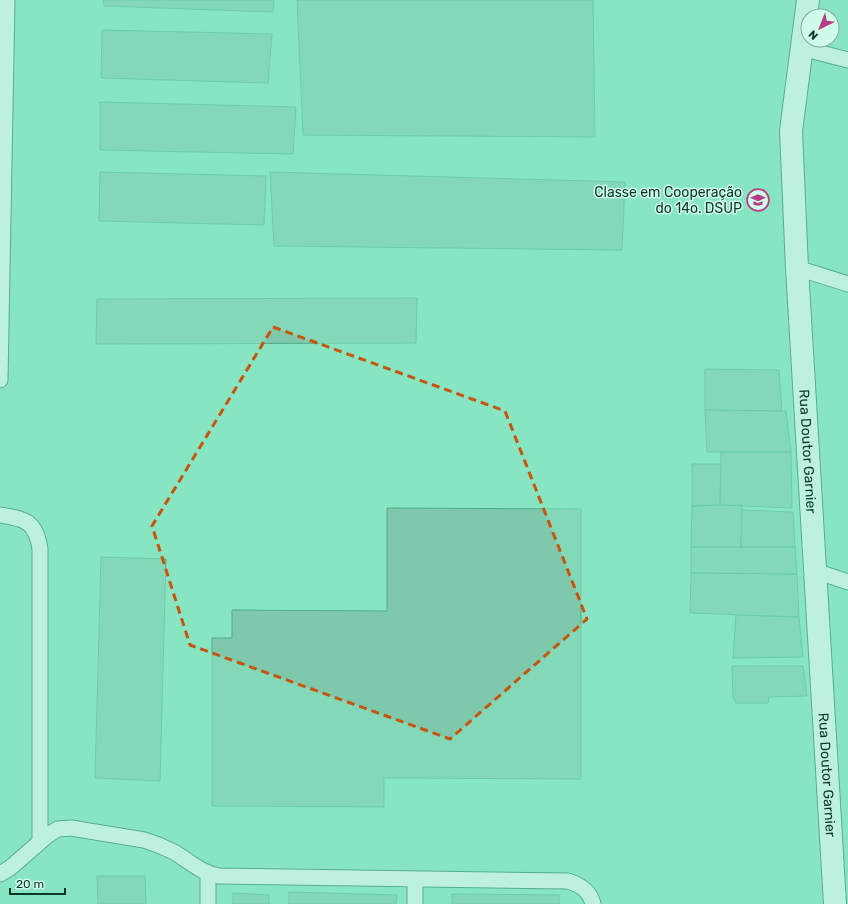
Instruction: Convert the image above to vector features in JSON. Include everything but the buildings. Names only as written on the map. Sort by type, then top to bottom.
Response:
[{"type":"main road","name":"Rua Doutor Garnier","points":[[801,48],[791,130],[835,904]]},
{"type":"street","points":[[0,380],[7,0]]},
{"type":"street","points":[[801,48],[848,60]]},
{"type":"street","points":[[798,268],[848,284]]},
{"type":"street","points":[[0,515],[17,518],[29,523],[37,532],[40,549],[40,840]]},
{"type":"street","points":[[815,571],[848,582]]},
{"type":"street","points":[[0,874],[10,868],[40,840],[53,831],[71,828],[156,843],[208,874],[219,876],[568,881],[578,884],[585,890],[591,897],[593,904]]},
{"type":"street","points":[[208,874],[208,904]]},
{"type":"street","points":[[415,879],[415,904]]},
{"type":"highlighted area","points":[[273,327],[505,411],[587,619],[450,739],[190,645],[152,526]]},
{"type":"place","name":"Classe em Cooperação do 14o. DSUP","points":[[758,200]]}]
